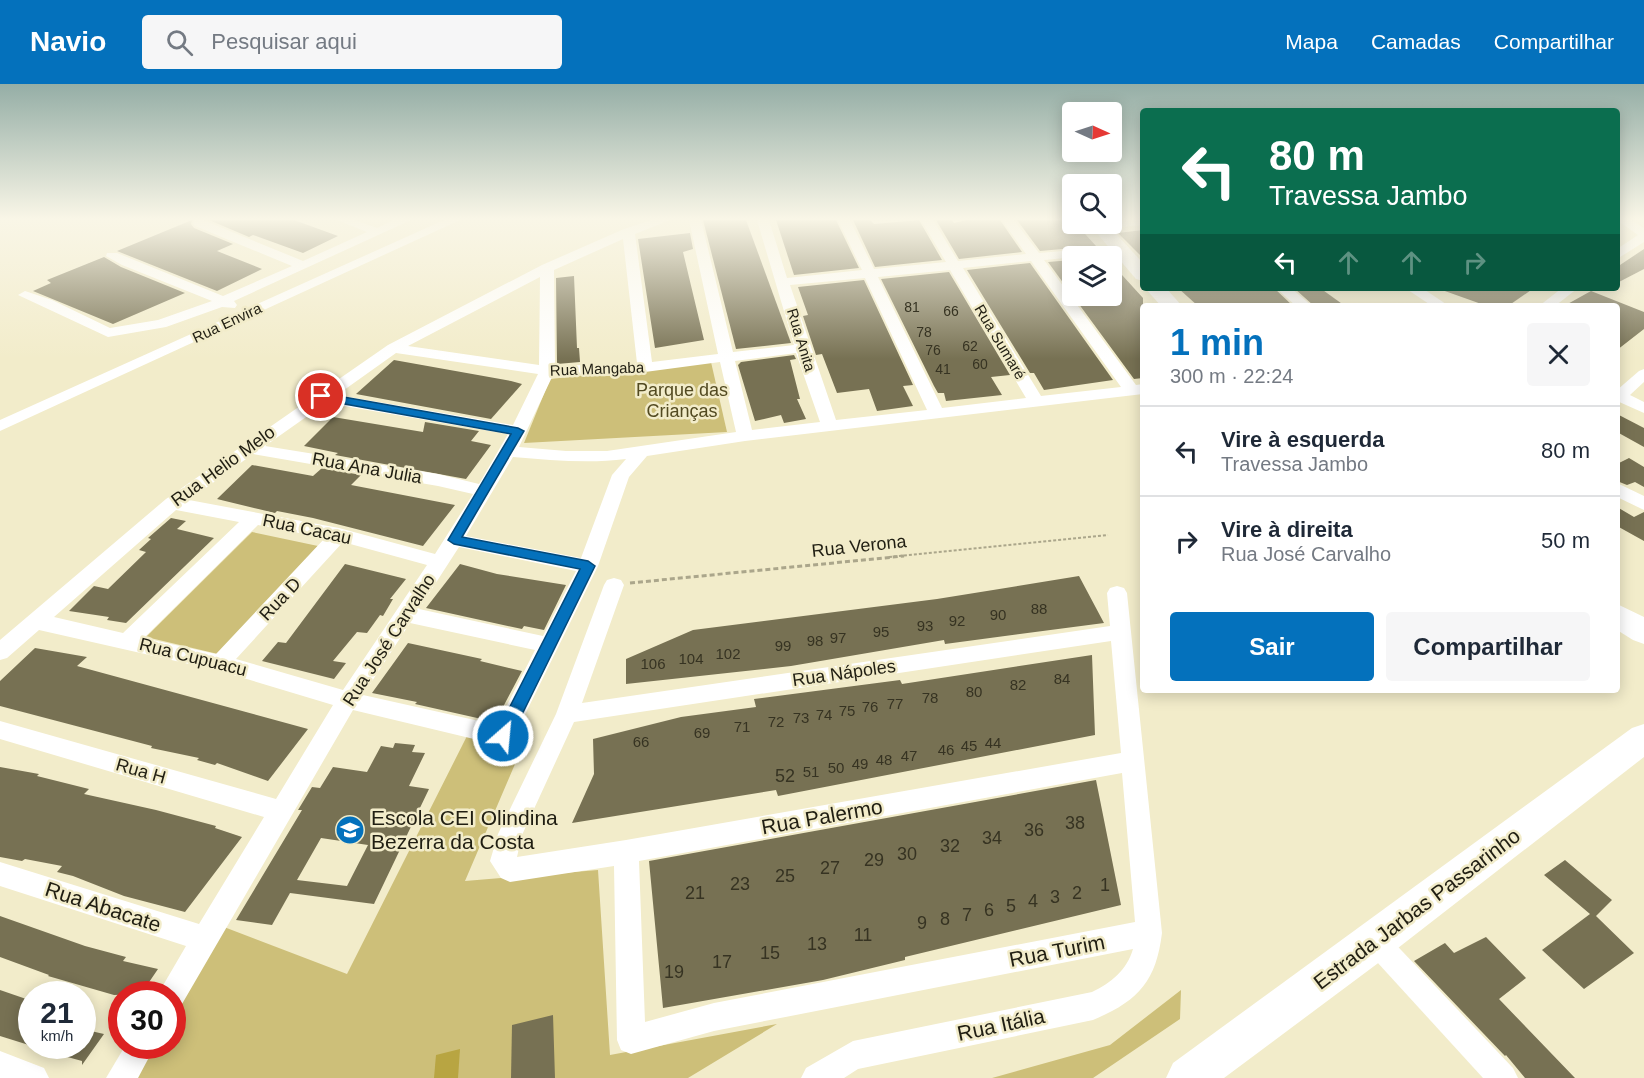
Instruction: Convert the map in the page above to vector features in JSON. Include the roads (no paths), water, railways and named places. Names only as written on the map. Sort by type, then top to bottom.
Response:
[{"type":"street","points":[[138,266],[249,313]]},
{"type":"street","points":[[25,295],[47,303],[108,333],[183,318],[297,266]]},
{"type":"street","name":"Rua Envira","points":[[0,426],[352,266]]},
{"type":"street","name":"Rua Helio Melo","points":[[0,652],[172,502],[321,396],[393,348],[551,266]]},
{"type":"street","points":[[632,266],[645,367]]},
{"type":"street","points":[[706,266],[745,436]]},
{"type":"street","name":"Rua Anita","points":[[778,266],[802,348],[830,426]]},
{"type":"street","points":[[864,266],[937,413]]},
{"type":"street","points":[[783,282],[950,266]]},
{"type":"street","name":"Rua Sumaré","points":[[954,266],[1036,401]]},
{"type":"street","points":[[1043,266],[1138,390]]},
{"type":"street","name":"Rua José Carvalho","points":[[180,981],[348,700],[440,562],[508,451],[547,371],[547,268]]},
{"type":"street","points":[[1158,291],[1169,303]]},
{"type":"street","points":[[1286,291],[1301,303]]},
{"type":"street","points":[[1420,291],[1438,303]]},
{"type":"street","points":[[1550,303],[1567,291]]},
{"type":"street","name":"Rua Mangaba","points":[[393,348],[547,371],[645,367],[802,348]]},
{"type":"street","points":[[1620,393],[1644,374]]},
{"type":"street","points":[[508,451],[566,456],[640,452],[745,436],[1138,390]]},
{"type":"street","points":[[321,396],[518,431]]},
{"type":"street","points":[[1620,396],[1644,408]]},
{"type":"street","name":"Rua Ana Julia","points":[[248,448],[438,480],[485,491]]},
{"type":"street","points":[[405,615],[549,645],[588,566],[621,475],[640,452]]},
{"type":"street","points":[[1620,491],[1644,504]]},
{"type":"street","name":"Rua Cacau","points":[[172,502],[339,534],[440,562]]},
{"type":"street","points":[[128,641],[254,518]]},
{"type":"street","name":"Rua D","points":[[220,663],[339,534]]},
{"type":"street","points":[[454,540],[588,566]]},
{"type":"street","points":[[567,714],[614,585]]},
{"type":"street","points":[[1117,593],[1149,933]]},
{"type":"street","points":[[1620,617],[1644,632]]},
{"type":"street","name":"Rua Cupuacu","points":[[36,621],[220,663],[348,700],[503,736],[549,645]]},
{"type":"street","name":"Rua Nápoles","points":[[567,714],[1121,632]]},
{"type":"street","name":"Rua Palermo","points":[[567,714],[510,834],[502,861],[510,870],[626,852],[1133,761]]},
{"type":"street","name":"Rua H","points":[[0,730],[283,812]]},
{"type":"street","name":"Estrada Jarbas Passarinho","points":[[1188,1078],[1375,941],[1644,738]]},
{"type":"street","name":"Rua Turim","points":[[626,852],[632,1040],[714,1017],[1149,933]]},
{"type":"street","name":"Rua Abacate","points":[[0,874],[206,939]]},
{"type":"street","name":"Rua Itália","points":[[816,1078],[853,1056],[1093,1006],[1112,999],[1128,987],[1140,971],[1147,953],[1149,933]]},
{"type":"street","points":[[1375,941],[1503,1078]]},
{"type":"street","points":[[121,1078],[133,1059]]},
{"type":"street","points":[[0,1066],[34,1078]]},
{"type":"place","name":"Escola CEI Olindina Bezerra da Costa","points":[[350,830]]},
{"type":"park label","name":"Parque das Crianças","points":[[682,400]]}]
